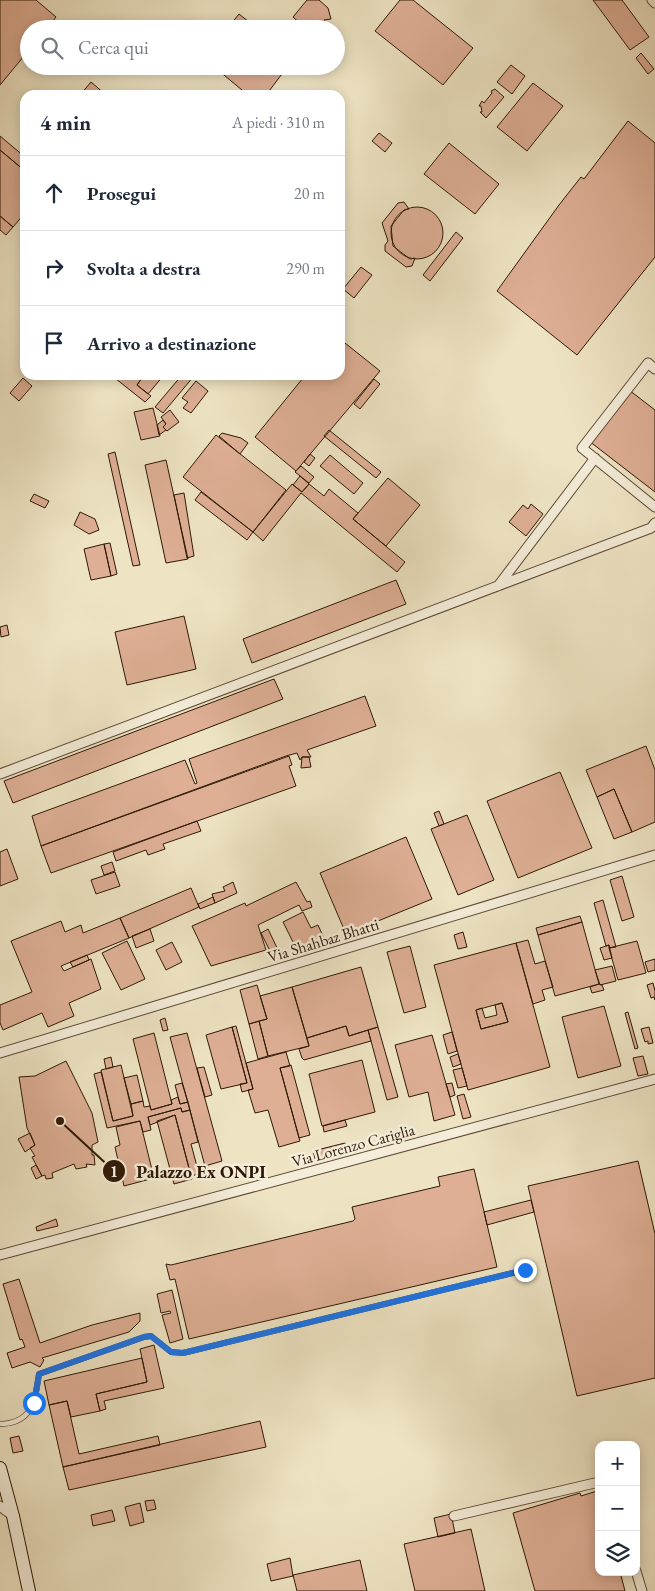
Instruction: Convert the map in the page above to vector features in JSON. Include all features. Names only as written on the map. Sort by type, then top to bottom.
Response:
[{"type":"main road","points":[[0,1468],[13,1516],[29,1591]]},
{"type":"street","points":[[652,0],[655,4]]},
{"type":"street","points":[[655,369],[648,364],[582,448],[655,506]]},
{"type":"street","points":[[498,586],[595,458]]},
{"type":"street","points":[[0,774],[651,528],[655,523]]},
{"type":"street","name":"Via Shahbaz Bhatti","points":[[0,1053],[655,855]]},
{"type":"street","name":"Via Lorenzo Cariglia","points":[[0,1255],[655,1079]]},
{"type":"street","points":[[454,1516],[595,1483]]},
{"type":"street","points":[[0,1506],[13,1516]]},
{"type":"street","points":[[638,1576],[642,1591]]},
{"type":"lane","points":[[0,1424],[10,1424],[25,1418],[34,1403],[39,1374],[144,1337],[151,1336],[171,1352],[183,1353],[525,1270]]},
{"type":"building","points":[[0,0],[36,0],[56,17],[54,20],[20,20],[20,61],[0,85]]},
{"type":"building","points":[[307,0],[319,0],[328,8],[331,19],[296,20],[293,17]]},
{"type":"building","points":[[400,0],[413,0],[473,48],[443,85],[375,31]]},
{"type":"building","points":[[593,0],[622,0],[649,37],[630,50]]},
{"type":"building","points":[[239,14],[247,20],[234,20]]},
{"type":"building","points":[[641,53],[654,69],[648,74],[636,58]]},
{"type":"building","points":[[511,65],[525,76],[512,94],[497,82]]},
{"type":"building","points":[[224,75],[281,75],[270,90],[242,90]]},
{"type":"building","points":[[91,82],[100,90],[84,90]]},
{"type":"building","points":[[533,83],[563,106],[527,151],[497,127]]},
{"type":"building","points":[[495,89],[504,97],[486,118],[480,112],[482,112],[481,106],[479,106],[482,101],[484,103],[492,93],[491,91]]},
{"type":"building","points":[[628,121],[655,143],[655,257],[577,355],[497,291],[559,205],[581,177],[584,179]]},
{"type":"building","points":[[379,133],[392,143],[385,152],[372,141]]},
{"type":"building","points":[[0,136],[20,153],[20,167],[0,150]]},
{"type":"building","points":[[449,143],[499,184],[475,214],[424,174]]},
{"type":"building","points":[[0,150],[20,167],[20,219],[13,227],[0,216]]},
{"type":"building","points":[[404,202],[409,209],[404,210],[391,226],[393,246],[410,259],[415,258],[412,266],[406,267],[385,251],[385,245],[388,241],[382,223],[398,203]]},
{"type":"building","points":[[417,207],[427,209],[435,215],[441,223],[443,233],[441,243],[435,251],[427,257],[417,259],[407,257],[399,251],[393,243],[391,233],[393,223],[399,215],[407,209]]},
{"type":"building","points":[[0,216],[13,227],[6,235],[0,230]]},
{"type":"building","points":[[456,232],[463,238],[430,281],[423,275]]},
{"type":"building","points":[[361,267],[372,275],[354,298],[345,291],[345,287]]},
{"type":"building","points":[[345,343],[380,371],[296,471],[255,437],[301,380],[345,380]]},
{"type":"building","points":[[374,379],[380,384],[360,409],[354,404]]},
{"type":"building","points":[[21,380],[25,380],[32,386],[19,401],[10,393]]},
{"type":"building","points":[[117,380],[141,380],[137,385],[151,396],[145,402]]},
{"type":"building","points":[[141,380],[160,380],[148,394],[137,385]]},
{"type":"building","points":[[178,380],[191,380],[163,413],[155,407]]},
{"type":"building","points":[[196,381],[208,391],[191,413],[183,408],[188,402],[182,398]]},
{"type":"building","points":[[629,390],[655,410],[655,492],[589,441]]},
{"type":"building","points":[[153,408],[160,436],[141,440],[134,412]]},
{"type":"building","points":[[170,410],[179,422],[167,431],[163,427],[166,424],[161,417]]},
{"type":"building","points":[[163,420],[166,424],[163,427],[166,430],[159,435],[157,425]]},
{"type":"building","points":[[329,430],[381,472],[376,478],[324,436]]},
{"type":"building","points":[[222,433],[241,438],[248,443],[240,454],[219,436]]},
{"type":"building","points":[[216,435],[286,490],[253,532],[183,477]]},
{"type":"building","points":[[115,452],[140,565],[133,566],[108,454]]},
{"type":"building","points":[[310,454],[315,458],[309,466],[304,462]]},
{"type":"building","points":[[330,455],[363,483],[354,494],[320,466]]},
{"type":"building","points":[[166,460],[188,559],[166,563],[145,465]]},
{"type":"building","points":[[301,466],[314,477],[309,483],[295,472]]},
{"type":"building","points":[[300,476],[309,484],[302,492],[293,485]]},
{"type":"building","points":[[388,478],[420,505],[386,546],[353,519]]},
{"type":"building","points":[[292,484],[302,492],[309,484],[324,496],[329,489],[358,513],[353,519],[405,562],[397,572],[301,493],[263,541],[253,532]]},
{"type":"building","points":[[201,492],[253,532],[247,540],[195,500]]},
{"type":"building","points":[[184,493],[194,556],[187,558],[174,495]]},
{"type":"building","points":[[34,494],[49,501],[45,508],[30,501]]},
{"type":"building","points":[[531,504],[543,514],[526,536],[509,522],[523,505],[528,509]]},
{"type":"building","points":[[80,512],[95,519],[99,530],[89,534],[74,525]]},
{"type":"building","points":[[110,543],[117,574],[111,576],[104,544]]},
{"type":"building","points":[[104,544],[111,576],[91,580],[84,549]]},
{"type":"building","points":[[396,580],[406,604],[252,663],[243,639]]},
{"type":"building","points":[[184,616],[196,669],[127,685],[115,632]]},
{"type":"building","points":[[7,625],[9,635],[1,637],[0,627]]},
{"type":"building","points":[[274,679],[283,699],[13,803],[4,781]]},
{"type":"building","points":[[365,696],[376,726],[307,750],[311,757],[302,757],[300,760],[297,753],[286,756],[41,846],[32,816],[185,760],[195,784],[197,783],[189,759]]},
{"type":"building","points":[[646,746],[655,770],[655,822],[632,832],[614,789],[597,797],[586,770]]},
{"type":"building","points":[[289,756],[292,765],[289,766],[296,786],[51,873],[41,846]]},
{"type":"building","points":[[302,757],[309,757],[311,767],[301,768]]},
{"type":"building","points":[[560,772],[592,848],[518,878],[487,801]]},
{"type":"building","points":[[614,789],[632,832],[614,839],[597,797]]},
{"type":"building","points":[[439,811],[444,824],[439,826],[434,813]]},
{"type":"building","points":[[467,815],[494,880],[458,895],[431,829]]},
{"type":"building","points":[[197,821],[201,831],[163,844],[165,849],[148,855],[146,850],[116,861],[113,852]]},
{"type":"building","points":[[406,837],[432,899],[346,934],[320,873]]},
{"type":"building","points":[[7,849],[18,879],[0,886],[0,852]]},
{"type":"building","points":[[112,862],[115,871],[104,875],[101,866]]},
{"type":"building","points":[[115,872],[120,886],[96,894],[91,880]]},
{"type":"building","points":[[622,876],[634,917],[622,921],[610,880]]},
{"type":"building","points":[[233,882],[237,893],[215,903],[212,894],[225,891],[223,887]]},
{"type":"building","points":[[296,882],[307,902],[310,901],[312,907],[302,911],[299,905],[258,925],[266,950],[211,966],[192,926],[245,903],[246,906]]},
{"type":"building","points":[[191,888],[199,907],[129,938],[120,918]]},
{"type":"building","points":[[213,897],[215,903],[200,909],[198,904]]},
{"type":"building","points":[[603,900],[616,947],[609,948],[609,945],[606,946],[594,903]]},
{"type":"building","points":[[303,912],[311,928],[318,925],[327,945],[317,950],[315,947],[299,954],[283,922]]},
{"type":"building","points":[[580,916],[582,922],[538,935],[536,928]]},
{"type":"building","points":[[120,918],[129,938],[61,966],[64,971],[91,959],[101,989],[69,1003],[74,1016],[48,1027],[42,1013],[3,1030],[0,1023],[0,1005],[32,992],[11,941],[61,921],[65,932],[81,925],[83,933]]},
{"type":"building","points":[[582,922],[599,984],[555,996],[538,935]]},
{"type":"building","points":[[150,929],[154,941],[136,948],[132,936]]},
{"type":"building","points":[[268,929],[279,952],[272,955],[261,933]]},
{"type":"building","points":[[463,932],[467,947],[458,949],[454,935]]},
{"type":"building","points":[[528,940],[535,964],[545,961],[553,987],[542,990],[545,1000],[533,1004],[516,943]]},
{"type":"building","points":[[127,941],[145,979],[121,990],[102,953]]},
{"type":"building","points":[[637,941],[646,973],[618,980],[609,948]]},
{"type":"building","points":[[172,942],[182,962],[166,970],[156,950]]},
{"type":"building","points":[[516,943],[550,1067],[468,1090],[434,965]],"holes":[[[502,1003],[508,1022],[481,1029],[476,1010]]]},
{"type":"building","points":[[609,945],[612,958],[604,960],[600,948]]},
{"type":"building","points":[[410,946],[426,1007],[404,1013],[387,952]]},
{"type":"building","points":[[87,955],[89,960],[73,967],[70,962]]},
{"type":"building","points":[[655,959],[655,970],[648,972],[645,962]]},
{"type":"building","points":[[612,966],[616,981],[600,985],[595,970]]},
{"type":"building","points":[[361,967],[378,1027],[349,1036],[346,1026],[307,1038],[292,987]]},
{"type":"building","points":[[653,983],[655,1000],[654,997],[651,998],[647,985]]},
{"type":"building","points":[[257,985],[267,1019],[249,1024],[240,990]]},
{"type":"building","points":[[602,985],[604,990],[592,993],[590,987]]},
{"type":"building","points":[[292,987],[309,1046],[268,1056],[259,1021],[267,1019],[260,996]]},
{"type":"building","points":[[502,1003],[508,1022],[481,1029],[476,1010],[482,1008],[485,1018],[497,1015],[495,1005]]},
{"type":"building","points":[[604,1006],[621,1066],[578,1078],[562,1017]]},
{"type":"building","points":[[628,1012],[638,1048],[635,1049],[625,1013]]},
{"type":"building","points":[[165,1018],[168,1030],[163,1031],[160,1020]]},
{"type":"building","points":[[259,1021],[268,1056],[258,1059],[249,1024]]},
{"type":"building","points":[[236,1026],[253,1089],[242,1092],[240,1084],[247,1083],[232,1027]]},
{"type":"building","points":[[346,1026],[349,1036],[368,1030],[371,1041],[304,1060],[302,1058],[299,1049],[309,1046],[307,1038]]},
{"type":"building","points":[[232,1027],[247,1083],[221,1089],[206,1035]]},
{"type":"building","points":[[378,1027],[398,1097],[387,1100],[368,1030]]},
{"type":"building","points":[[649,1027],[653,1043],[648,1044],[648,1041],[645,1042],[641,1029]]},
{"type":"building","points":[[452,1032],[457,1051],[448,1054],[443,1035]]},
{"type":"building","points":[[154,1033],[172,1104],[151,1110],[133,1039]]},
{"type":"building","points":[[187,1033],[222,1161],[205,1166],[170,1037]]},
{"type":"building","points":[[432,1035],[455,1115],[434,1121],[428,1092],[409,1097],[395,1045]]},
{"type":"building","points":[[286,1052],[290,1066],[280,1068],[300,1141],[279,1147],[268,1110],[255,1113],[248,1090],[253,1089],[246,1063]]},
{"type":"building","points":[[458,1054],[461,1064],[453,1067],[450,1057]]},
{"type":"building","points":[[643,1056],[648,1074],[638,1076],[633,1058]]},
{"type":"building","points":[[111,1057],[113,1067],[106,1069],[104,1059]]},
{"type":"building","points":[[362,1060],[375,1112],[322,1126],[309,1074]]},
{"type":"building","points":[[66,1061],[92,1113],[98,1142],[92,1145],[95,1165],[86,1164],[87,1167],[76,1169],[74,1164],[52,1173],[53,1178],[46,1179],[45,1175],[42,1176],[32,1157],[35,1156],[30,1148],[35,1145],[27,1128],[19,1077],[35,1076]]},
{"type":"building","points":[[121,1065],[133,1116],[113,1121],[101,1070]]},
{"type":"building","points":[[291,1065],[310,1135],[299,1138],[280,1068]]},
{"type":"building","points":[[204,1067],[212,1095],[205,1097],[197,1068]]},
{"type":"building","points":[[462,1068],[467,1086],[458,1088],[453,1070]]},
{"type":"building","points":[[101,1072],[113,1121],[133,1116],[131,1104],[143,1101],[144,1107],[150,1106],[151,1110],[172,1104],[171,1100],[178,1097],[180,1104],[188,1102],[190,1110],[182,1112],[181,1108],[148,1117],[151,1130],[143,1132],[140,1121],[107,1128],[94,1074]]},
{"type":"building","points":[[137,1075],[143,1101],[131,1104],[124,1078]]},
{"type":"building","points":[[182,1083],[188,1102],[180,1104],[175,1085]]},
{"type":"building","points":[[452,1083],[455,1095],[450,1097],[446,1084]]},
{"type":"building","points":[[464,1094],[471,1117],[463,1119],[457,1096]]},
{"type":"building","points":[[181,1108],[182,1112],[190,1110],[198,1142],[191,1144],[199,1174],[191,1176],[175,1115],[150,1125],[148,1117]]},
{"type":"building","points":[[175,1115],[192,1179],[174,1184],[157,1121]]},
{"type":"building","points":[[345,1120],[347,1126],[324,1132],[323,1126]]},
{"type":"building","points":[[140,1121],[154,1178],[124,1186],[115,1147],[120,1145],[116,1127]]},
{"type":"building","points":[[30,1133],[35,1145],[25,1152],[18,1139]]},
{"type":"building","points":[[345,1143],[348,1154],[316,1162],[313,1151]]},
{"type":"building","points":[[638,1161],[655,1234],[655,1378],[577,1396],[528,1186]]},
{"type":"building","points":[[36,1165],[42,1176],[36,1179],[31,1168]]},
{"type":"building","points":[[474,1169],[497,1267],[189,1339],[175,1279],[170,1280],[166,1264],[171,1265],[353,1221],[355,1219],[352,1207],[440,1186],[438,1177]]},
{"type":"building","points":[[531,1200],[534,1212],[487,1225],[484,1212]]},
{"type":"building","points":[[56,1219],[58,1226],[37,1231],[36,1227]]},
{"type":"building","points":[[19,1279],[40,1343],[92,1325],[140,1313],[140,1321],[129,1332],[42,1358],[44,1360],[40,1367],[30,1362],[12,1368],[7,1353],[25,1347],[22,1339],[20,1340],[3,1284]]},
{"type":"building","points":[[172,1290],[183,1339],[170,1343],[162,1315],[171,1313],[170,1311],[161,1313],[157,1294]]},
{"type":"building","points":[[154,1345],[164,1388],[104,1401],[106,1409],[100,1411],[96,1394],[147,1382],[140,1349]]},
{"type":"building","points":[[142,1358],[147,1382],[96,1394],[100,1411],[71,1417],[67,1401],[49,1405],[44,1381]]},
{"type":"building","points":[[67,1401],[79,1454],[158,1436],[160,1445],[63,1467],[49,1405]]},
{"type":"building","points":[[260,1421],[266,1447],[69,1490],[63,1467]]},
{"type":"building","points":[[19,1436],[23,1451],[13,1453],[10,1438]]},
{"type":"building","points":[[595,1492],[595,1576],[621,1576],[625,1591],[535,1591],[513,1513],[580,1493],[581,1496]]},
{"type":"building","points":[[154,1500],[156,1509],[147,1511],[145,1501]]},
{"type":"building","points":[[140,1503],[144,1522],[130,1526],[125,1507]]},
{"type":"building","points":[[112,1510],[115,1521],[93,1526],[91,1515]]},
{"type":"building","points":[[451,1514],[455,1533],[438,1537],[434,1518]]},
{"type":"building","points":[[471,1529],[485,1591],[415,1591],[404,1544]]},
{"type":"building","points":[[290,1558],[293,1576],[271,1581],[267,1564]]},
{"type":"building","points":[[360,1560],[367,1591],[297,1591],[293,1575]]},
{"type":"place","name":"Palazzo Ex ONPI","points":[[60,1121]]},
{"type":"route","points":[[34,1403],[39,1374],[144,1337],[151,1336],[171,1352],[183,1353],[525,1270]]}]
